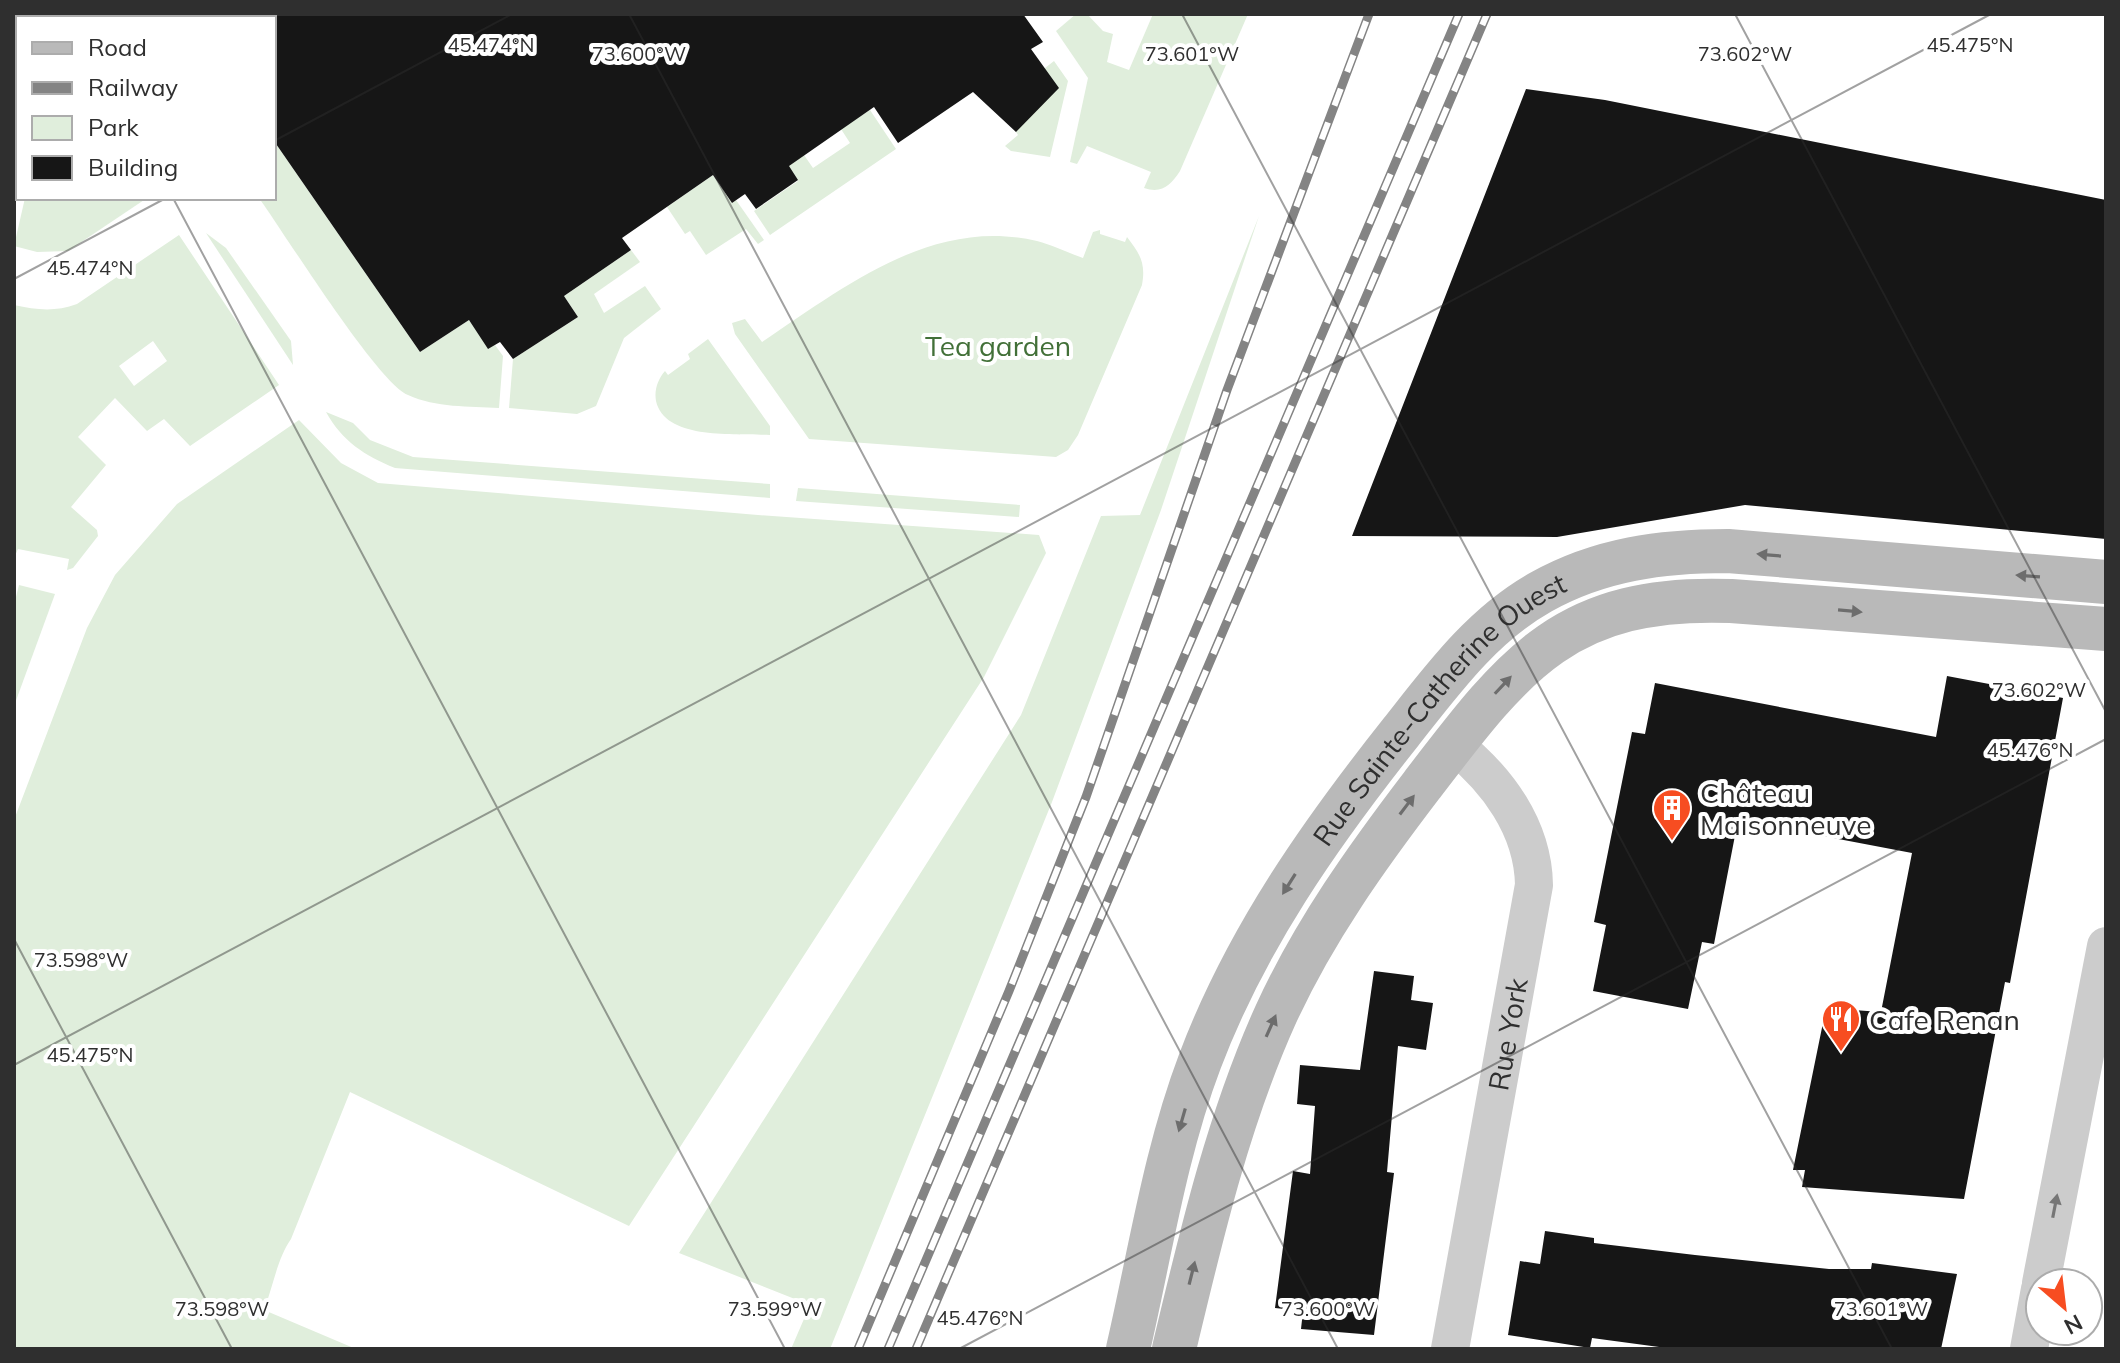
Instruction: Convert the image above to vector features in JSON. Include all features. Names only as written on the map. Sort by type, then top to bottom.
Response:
[{"type":"main road","name":"Rue Sainte-Catherine Ouest","points":[[1128,1349],[1179,1132],[1199,1065],[1254,944],[1305,859],[1346,802],[1438,685],[1496,623],[1539,593],[1587,570],[1613,562],[1675,552],[1728,551],[2106,582]]},
{"type":"main road","name":"Rue Sainte-Catherine Ouest","points":[[1174,1349],[1228,1142],[1251,1074],[1277,1011],[1313,942],[1351,883],[1453,744],[1505,682],[1548,647],[1590,621],[1652,602],[1731,601],[2106,629]]},
{"type":"street","name":"Rue York","points":[[1450,1349],[1534,885],[1533,859],[1526,839],[1493,779],[1453,744]]},
{"type":"street","points":[[2044,1267],[2106,946]]},
{"type":"green space","points":[[1076,14],[1087,14],[1103,31],[1113,34],[1107,62],[1129,70],[1153,14],[1248,14],[1180,171],[1165,187],[1156,190],[1144,188],[1151,172],[1087,146],[1077,164],[1070,162],[1088,78],[1056,31]]},
{"type":"green space","points":[[1054,61],[1068,81],[1050,157],[1011,151],[1005,146],[1018,135],[1016,132],[1045,68]]},
{"type":"green space","points":[[870,110],[896,149],[770,235],[754,211],[798,181],[788,166],[804,155],[813,168],[850,143],[841,129]]},
{"type":"green space","points":[[276,144],[420,352],[469,320],[488,348],[495,345],[503,356],[499,408],[453,406],[408,395],[375,364],[260,200],[276,200]]},
{"type":"green space","points":[[713,175],[732,203],[736,200],[764,240],[758,244],[746,229],[706,255],[690,231],[685,234],[667,207]]},
{"type":"green space","points":[[25,200],[144,200],[68,251],[37,252],[14,246]]},
{"type":"green space","points":[[1259,216],[1161,510],[1052,802],[830,1349],[791,1349],[810,1305],[679,1253],[1021,715],[1101,516],[1140,515]]},
{"type":"green space","name":"Tea garden","points":[[1100,230],[1100,234],[1125,242],[1127,237],[1141,259],[1142,285],[1078,435],[1068,450],[1056,457],[809,439],[735,334],[732,323],[745,319],[762,342],[857,280],[925,248],[961,239],[998,236],[1037,241],[1083,258],[1093,232]]},
{"type":"green space","points":[[206,233],[226,248],[291,341],[293,365]]},
{"type":"green space","points":[[179,235],[279,385],[190,446],[164,419],[147,431],[115,398],[78,437],[106,465],[71,507],[97,530],[98,536],[73,568],[67,570],[69,559],[18,549],[14,558],[14,305],[46,309],[77,304]],"holes":[[[153,341],[167,361],[134,386],[119,366]]]},
{"type":"green space","points":[[631,250],[640,262],[594,294],[604,313],[645,286],[661,309],[624,338],[596,406],[577,414],[509,408],[513,359],[578,317],[564,296]]},
{"type":"green space","points":[[708,339],[770,426],[770,435],[722,434],[687,429],[662,414],[656,401],[660,378],[665,371],[668,375],[690,359],[688,354]]},
{"type":"green space","points":[[326,412],[353,423],[370,440],[413,457],[770,484],[770,498],[395,468],[355,446],[339,431]]},
{"type":"green space","points":[[299,420],[341,463],[378,483],[1039,535],[1046,553],[984,677],[629,1226],[350,1092],[282,1255],[264,1310],[356,1349],[14,1349],[14,820],[87,628],[115,575],[177,504]]},
{"type":"green space","points":[[798,488],[1020,505],[1019,517],[796,501]]},
{"type":"green space","points":[[19,585],[55,594],[14,706],[14,605]]},
{"type":"building","points":[[1023,14],[1043,42],[1031,49],[1059,88],[1016,132],[973,92],[898,143],[874,107],[789,166],[798,180],[756,209],[745,194],[732,203],[713,175],[622,238],[631,250],[564,296],[578,317],[513,359],[500,342],[488,349],[469,320],[420,352],[276,144],[274,16]]},
{"type":"building","points":[[1526,89],[1605,100],[2106,200],[2106,539],[1745,505],[1557,537],[1352,536]]},
{"type":"building","name":"Château Maisonneuve","points":[[1947,676],[2063,698],[2010,983],[2005,982],[1964,1199],[1802,1187],[1805,1170],[1793,1170],[1826,1008],[1881,1012],[1912,853],[1738,820],[1714,944],[1702,942],[1688,1009],[1593,991],[1606,925],[1594,922],[1632,732],[1645,734],[1655,683],[1936,737]]},
{"type":"building","points":[[1374,971],[1414,976],[1411,1000],[1433,1003],[1426,1050],[1398,1046],[1387,1172],[1394,1173],[1374,1335],[1301,1329],[1303,1311],[1275,1308],[1293,1171],[1310,1174],[1315,1106],[1297,1104],[1300,1065],[1360,1070]]},
{"type":"building","points":[[1545,1231],[1594,1238],[1594,1243],[1829,1269],[1871,1269],[1872,1263],[1957,1274],[1941,1349],[1674,1349],[1592,1338],[1590,1348],[1508,1335],[1520,1261],[1540,1264]]},
{"type":"railway","points":[[858,1349],[1009,991],[1086,797],[1227,390],[1369,14]]},
{"type":"railway","points":[[888,1349],[1459,14]]},
{"type":"railway","points":[[916,1349],[1487,14]]},
{"type":"place","name":"Château Maisonneuve","points":[[1672,842]]},
{"type":"place","name":"Cafe Renan","points":[[1841,1053]]}]
